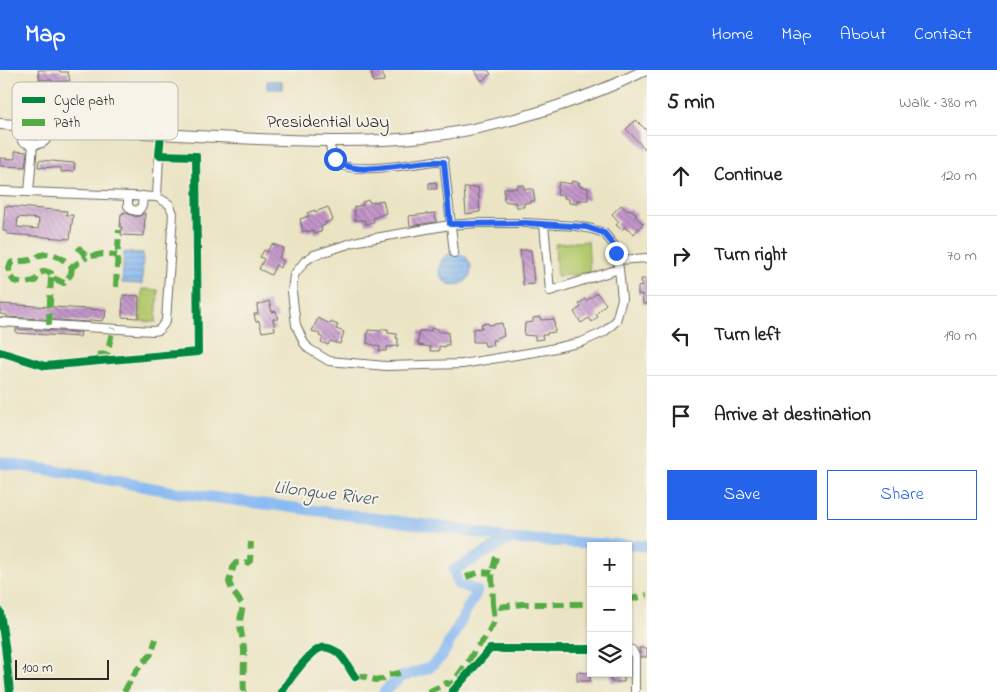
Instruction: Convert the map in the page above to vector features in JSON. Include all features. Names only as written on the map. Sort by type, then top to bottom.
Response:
[{"type":"main road","name":"Presidential Way","points":[[178,135],[329,141],[374,141],[422,137],[480,128],[526,116],[615,85],[646,70]]},
{"type":"street","points":[[22,140],[33,144],[44,142],[45,140]]},
{"type":"street","points":[[157,197],[160,140]]},
{"type":"street","points":[[329,141],[333,157],[340,164],[349,167],[399,166],[436,160],[444,162],[454,253]]},
{"type":"street","points":[[29,192],[33,144]]},
{"type":"street","points":[[0,352],[45,366],[198,352],[196,156],[159,155]]},
{"type":"street","points":[[0,191],[157,197],[169,204],[172,213],[166,321],[164,326],[153,331],[0,322]]},
{"type":"street","points":[[128,196],[128,206],[132,210],[138,210],[142,206],[143,196]]},
{"type":"street","points":[[450,224],[544,224],[586,227],[604,233],[614,245],[618,260],[622,299],[616,321],[604,333],[582,342],[462,364],[386,366],[329,361],[309,349],[304,343],[296,325],[292,292],[294,275],[305,261],[314,255],[358,241],[450,224]]},
{"type":"street","points":[[544,224],[550,291],[619,270]]},
{"type":"street","points":[[618,260],[647,258]]},
{"type":"street","points":[[0,612],[6,646],[10,692]]},
{"type":"street","points":[[282,692],[291,677],[319,648],[332,649],[338,653],[355,677]]},
{"type":"street","points":[[452,692],[490,649],[587,649]]},
{"type":"street","points":[[632,650],[636,656],[635,692]]},
{"type":"green space","points":[[588,241],[590,274],[557,276],[555,244]]},
{"type":"green space","points":[[142,289],[158,290],[156,322],[140,321]]},
{"type":"water","points":[[267,81],[282,81],[282,89],[267,89]]},
{"type":"water","points":[[124,252],[143,253],[142,284],[122,283]]},
{"type":"water","points":[[455,253],[467,257],[471,269],[467,281],[455,285],[443,281],[439,269],[443,257]]},
{"type":"building","points":[[38,70],[68,72],[70,81],[52,82],[52,80],[40,80]]},
{"type":"building","points":[[371,70],[382,70],[384,81],[373,82]]},
{"type":"building","points":[[474,70],[488,70],[491,74],[482,81]]},
{"type":"building","points":[[636,120],[647,131],[647,151],[626,129]]},
{"type":"building","points":[[15,151],[27,152],[25,167],[0,166],[0,158],[15,159]]},
{"type":"building","points":[[39,160],[75,163],[74,171],[61,172],[61,168],[38,167]]},
{"type":"building","points":[[572,181],[579,182],[579,186],[588,188],[588,200],[577,200],[577,204],[569,203],[569,199],[564,198],[565,196],[557,195],[559,182],[571,184]]},
{"type":"building","points":[[436,182],[437,189],[429,189],[429,183]]},
{"type":"building","points":[[517,185],[524,185],[524,189],[533,189],[535,201],[524,203],[524,207],[516,207],[516,203],[504,201],[504,188],[517,188]]},
{"type":"building","points":[[478,187],[480,212],[466,214],[464,188]]},
{"type":"building","points":[[369,200],[370,203],[383,200],[386,213],[373,218],[374,222],[366,224],[365,220],[355,220],[354,207],[363,205],[362,202]]},
{"type":"building","points":[[621,205],[628,211],[630,209],[637,214],[635,216],[643,224],[634,234],[624,227],[622,230],[616,225],[619,222],[612,214]]},
{"type":"building","points":[[5,206],[67,211],[66,215],[73,215],[70,239],[7,234],[7,231],[3,231]],"holes":[[[18,217],[39,219],[38,229],[17,227]]]},
{"type":"building","points":[[328,207],[333,220],[321,227],[322,231],[315,234],[313,230],[303,232],[300,219],[309,216],[307,213]]},
{"type":"building","points":[[123,212],[137,217],[145,213],[144,236],[121,235],[121,214]]},
{"type":"building","points":[[435,213],[436,222],[410,226],[409,216]]},
{"type":"building","points":[[272,244],[284,248],[279,258],[284,261],[280,268],[276,265],[271,275],[259,269],[264,259],[260,257],[264,250],[267,252]]},
{"type":"building","points":[[520,250],[531,250],[534,284],[523,285]]},
{"type":"building","points":[[641,279],[647,279],[647,304],[643,304],[642,294],[638,295],[638,287],[642,286]]},
{"type":"building","points":[[597,293],[606,304],[596,314],[598,317],[592,322],[589,318],[581,323],[574,312],[581,307],[579,304],[585,299],[586,301]]},
{"type":"building","points":[[123,295],[139,296],[138,318],[122,317]]},
{"type":"building","points":[[269,301],[272,312],[276,311],[278,319],[273,319],[275,330],[262,332],[259,321],[256,322],[254,314],[258,314],[257,305]]},
{"type":"building","points":[[0,304],[106,310],[105,318],[102,321],[90,320],[89,322],[7,317],[7,315],[0,314]]},
{"type":"building","points":[[540,317],[541,320],[554,319],[555,332],[542,335],[543,339],[535,340],[535,336],[524,335],[525,323],[533,322],[533,318]]},
{"type":"building","points":[[318,318],[330,324],[331,322],[338,325],[336,329],[344,332],[340,344],[330,341],[328,345],[321,342],[323,338],[319,336],[320,334],[312,331]]},
{"type":"building","points":[[488,323],[489,325],[502,323],[504,336],[496,338],[497,340],[492,340],[493,345],[485,346],[484,342],[473,342],[473,329],[482,328],[481,324]]},
{"type":"building","points":[[431,328],[438,329],[438,332],[448,332],[449,345],[445,345],[445,347],[439,346],[439,351],[430,351],[431,347],[418,345],[419,331],[431,331]]},
{"type":"building","points":[[16,329],[81,332],[80,337],[16,333]]},
{"type":"building","points":[[381,329],[388,329],[388,333],[397,334],[398,346],[387,347],[386,351],[379,351],[380,347],[367,343],[368,330],[381,331]]},
{"type":"building","points":[[639,648],[647,648],[647,657],[641,657]]},
{"type":"building","points":[[577,672],[587,673],[587,677],[590,677],[590,681],[577,681]]},
{"type":"building","points":[[611,677],[624,677],[624,682],[611,682]]},
{"type":"waterway","name":"Lilongwe River","points":[[0,463],[72,473],[180,493],[449,528],[510,539],[647,546]]},
{"type":"waterway","points":[[384,692],[401,677],[429,668],[442,656],[477,591],[458,584],[454,570],[510,539]]},
{"type":"marked path","points":[[116,287],[119,230]]},
{"type":"marked path","points":[[78,247],[87,257],[103,254],[117,255]]},
{"type":"marked path","points":[[72,267],[71,274],[64,283],[51,277],[51,273],[45,271],[40,273],[35,281],[24,283],[14,281],[9,271],[11,263],[30,260],[45,254],[58,256],[72,267],[87,257]]},
{"type":"marked path","points":[[49,325],[51,277]]},
{"type":"marked path","points":[[97,355],[107,354],[113,328]]},
{"type":"marked path","points":[[244,692],[244,648],[240,624],[243,605],[233,592],[229,582],[234,565],[250,561],[251,542]]},
{"type":"marked path","points":[[496,557],[492,573],[493,604],[500,607],[522,604],[587,604]]},
{"type":"marked path","points":[[466,577],[480,572],[492,573]]},
{"type":"marked path","points":[[632,599],[647,595]]},
{"type":"marked path","points":[[428,692],[447,683],[451,685],[468,662],[476,648],[484,640],[495,620],[493,604]]},
{"type":"marked path","points":[[124,692],[136,671],[151,654],[156,639]]},
{"type":"marked path","points":[[355,677],[362,676],[376,680],[400,673]]},
{"type":"cycle path","points":[[0,352],[45,366],[198,352],[196,156],[159,155],[160,140]]},
{"type":"cycle path","points":[[0,612],[10,692]]},
{"type":"cycle path","points":[[282,692],[305,661],[321,648],[331,649],[339,654],[355,677]]},
{"type":"cycle path","points":[[452,692],[490,649],[587,649]]},
{"type":"route","points":[[335,159],[340,164],[362,168],[399,166],[436,160],[444,162],[450,224],[526,223],[586,227],[604,233],[614,245],[616,253]]}]
